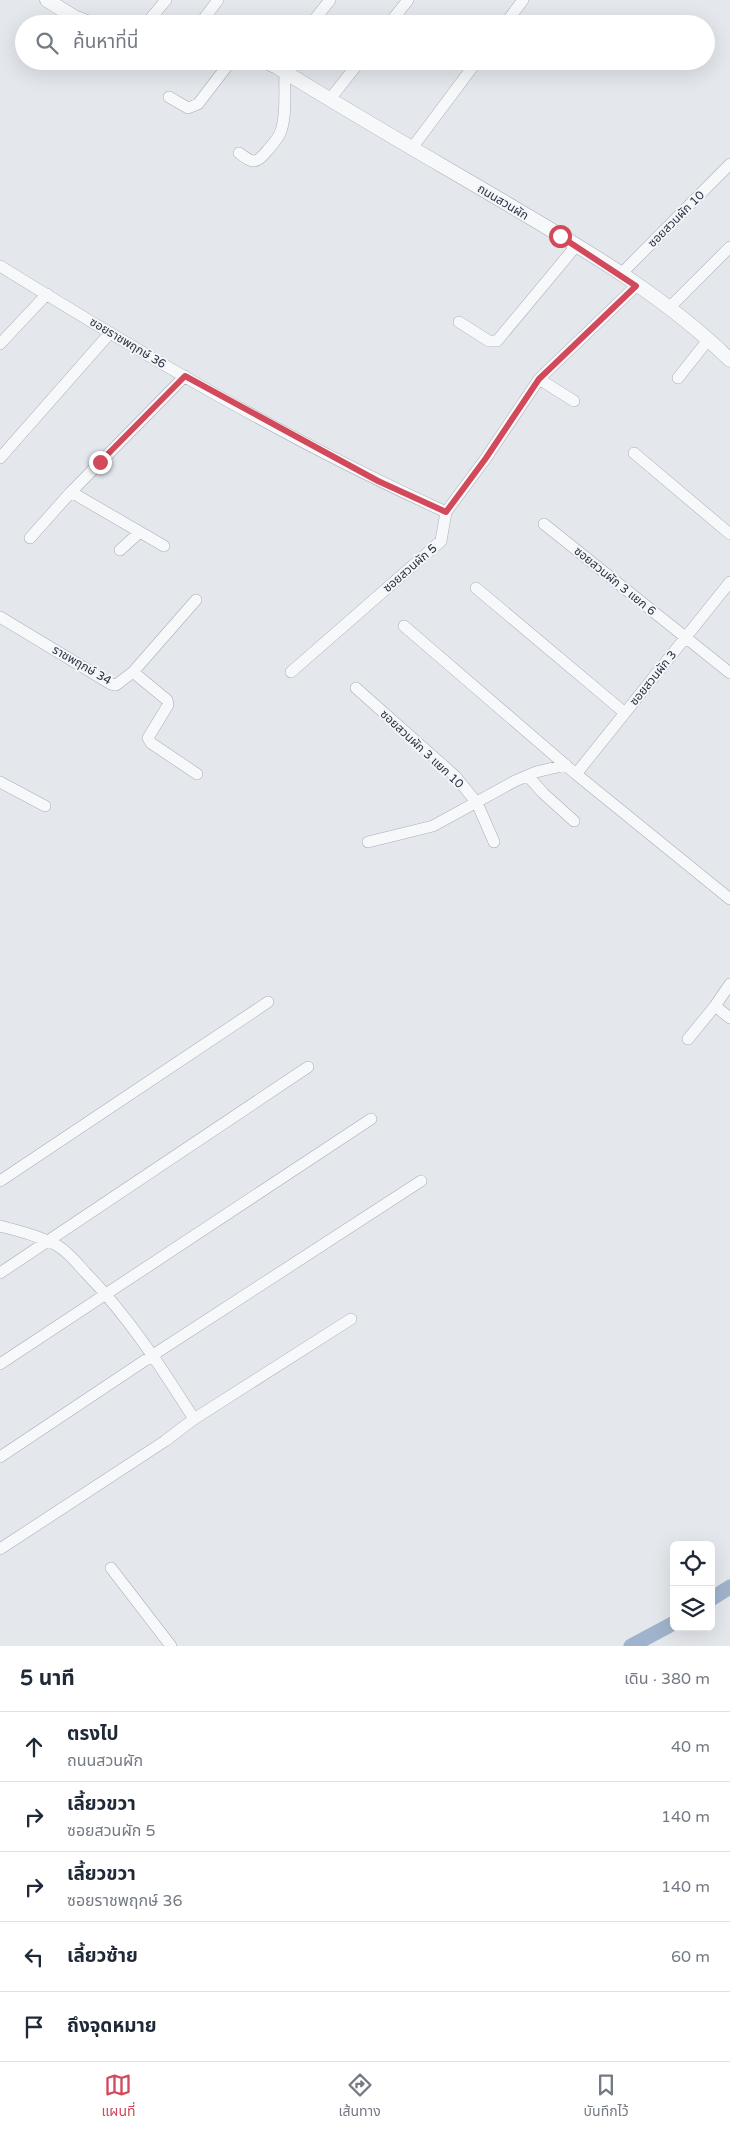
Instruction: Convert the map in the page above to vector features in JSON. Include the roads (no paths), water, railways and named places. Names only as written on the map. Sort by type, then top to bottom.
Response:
[{"type":"street","points":[[47,0],[71,15]]},
{"type":"street","points":[[154,15],[166,0]]},
{"type":"street","points":[[207,15],[218,0]]},
{"type":"street","points":[[318,15],[330,0]]},
{"type":"street","points":[[396,15],[408,0]]},
{"type":"street","points":[[511,15],[523,0]]},
{"type":"street","points":[[168,97],[188,108],[193,107],[198,104],[223,70]]},
{"type":"street","points":[[239,152],[250,161],[255,162],[260,159],[281,132],[282,70]]},
{"type":"street","name":"ถนนสวนผัก","points":[[286,70],[330,99],[621,274],[669,308],[730,360]]},
{"type":"street","points":[[330,99],[353,70]]},
{"type":"street","points":[[412,148],[470,70]]},
{"type":"street","name":"ซอยสวนผัก 10","points":[[621,274],[730,164]]},
{"type":"street","points":[[459,322],[489,341],[497,341],[576,246]]},
{"type":"street","points":[[669,308],[730,247]]},
{"type":"street","name":"ซอยราชพฤกษ์ 36","points":[[0,266],[185,376],[378,481],[446,512]]},
{"type":"street","name":"ซอยสวนผัก 5","points":[[292,672],[441,540],[446,512],[486,458],[539,379],[636,286]]},
{"type":"street","points":[[0,344],[46,294]]},
{"type":"street","points":[[0,458],[110,333]]},
{"type":"street","points":[[678,378],[708,340]]},
{"type":"street","points":[[30,538],[71,492],[185,376]]},
{"type":"street","points":[[539,379],[574,401]]},
{"type":"street","points":[[634,453],[730,534]]},
{"type":"street","points":[[71,492],[164,546]]},
{"type":"street","name":"ซอยสวนผัก 3 แยก 6","points":[[544,524],[730,673]]},
{"type":"street","points":[[120,550],[140,532]]},
{"type":"street","name":"ซอยสวนผัก 3","points":[[576,774],[730,582]]},
{"type":"street","points":[[476,588],[625,713]]},
{"type":"street","name":"ราชพฤกษ์ 34","points":[[0,617],[111,684],[121,682],[133,672],[196,600]]},
{"type":"street","points":[[404,626],[576,774],[730,899]]},
{"type":"street","points":[[133,672],[167,700],[168,705],[148,738],[152,743],[197,774]]},
{"type":"street","name":"ซอยสวนผัก 3 แยก 10","points":[[356,688],[455,776],[477,803],[494,842]]},
{"type":"street","points":[[368,842],[433,826],[536,772],[566,765]]},
{"type":"street","points":[[528,776],[574,821]]},
{"type":"street","points":[[0,782],[45,806]]},
{"type":"street","points":[[688,1039],[730,984]]},
{"type":"street","points":[[0,1181],[268,1002]]},
{"type":"street","points":[[715,1006],[730,1018]]},
{"type":"street","points":[[0,1273],[308,1066]]},
{"type":"street","points":[[0,1364],[371,1119]]},
{"type":"street","points":[[0,1456],[421,1181]]},
{"type":"street","points":[[0,1226],[48,1241],[64,1250],[107,1294],[153,1355],[194,1419]]},
{"type":"street","points":[[0,1549],[165,1441],[194,1419],[351,1319]]},
{"type":"street","points":[[110,1568],[171,1646]]},
{"type":"waterway","points":[[715,1596],[730,1587]]},
{"type":"waterway","points":[[631,1646],[670,1625]]}]
